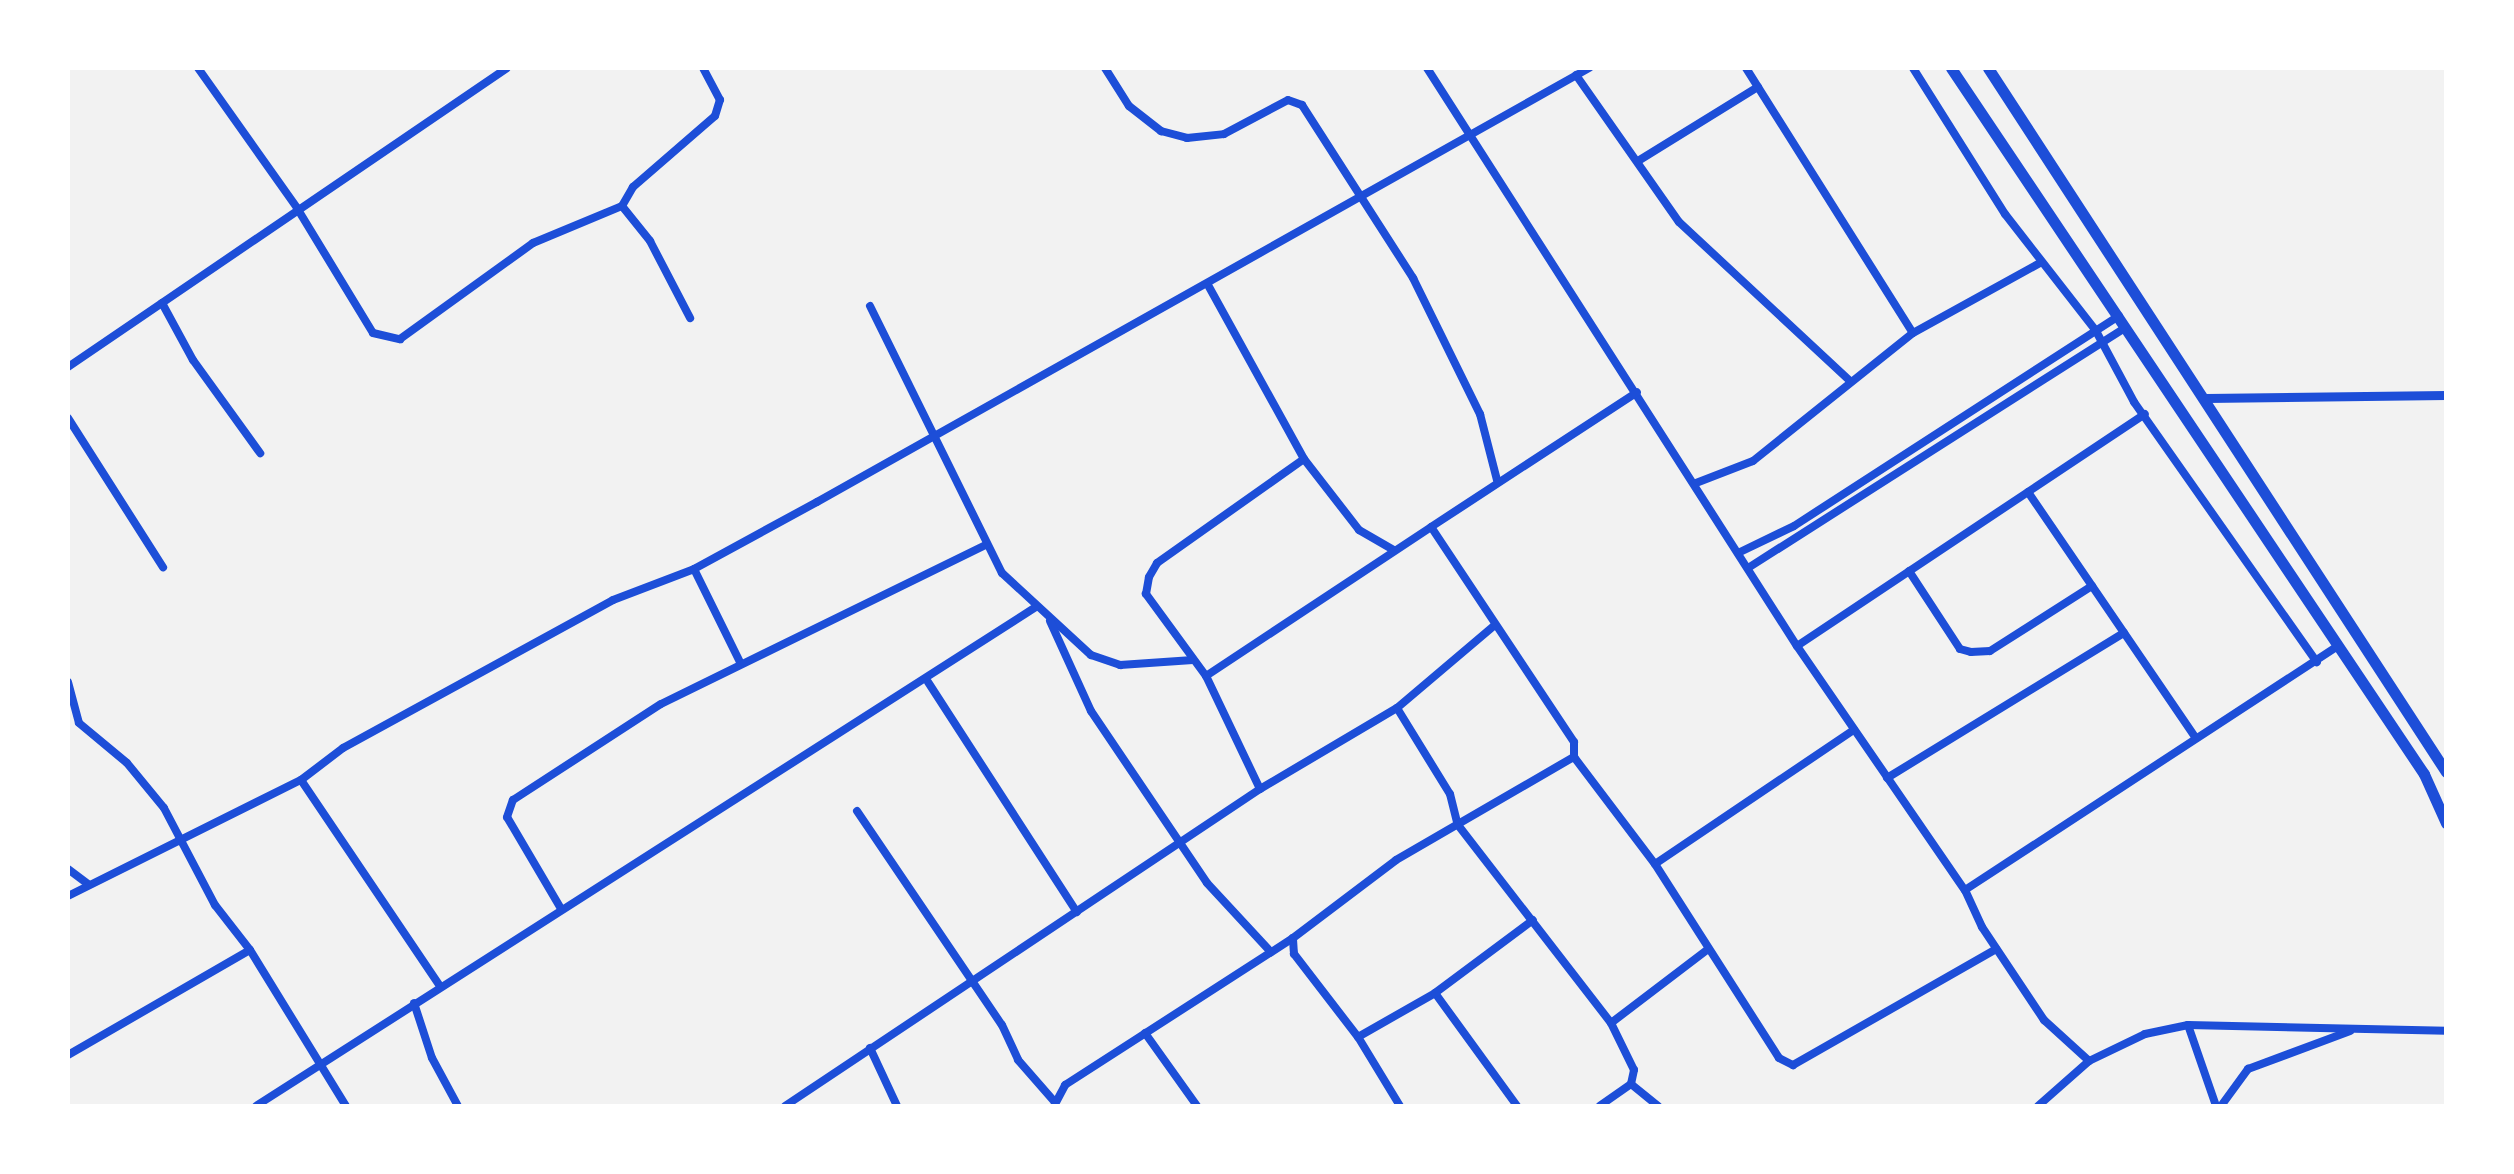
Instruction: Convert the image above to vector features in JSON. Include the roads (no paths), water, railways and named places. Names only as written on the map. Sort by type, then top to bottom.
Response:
[{"type":"main road","points":[[1951,68],[2424,774],[2446,823]]},
{"type":"main road","points":[[1988,68],[2446,772]]},
{"type":"street","points":[[198,68],[297,208],[373,333],[400,339],[534,243],[622,206],[633,187],[715,116],[720,100],[703,68]]},
{"type":"street","points":[[68,367],[507,68]]},
{"type":"street","points":[[1105,68],[1129,106],[1161,131],[1187,138],[1224,134],[1288,100],[1302,105],[1366,196],[1472,396],[1498,480]]},
{"type":"street","points":[[1427,68],[1473,133],[1796,646],[1965,890],[1996,949],[2044,1020],[2089,1061]]},
{"type":"street","points":[[68,896],[301,780],[343,748],[613,600],[694,569],[1208,285],[1589,68]]},
{"type":"street","points":[[1746,68],[1913,333]]},
{"type":"street","points":[[1913,68],[2040,262],[2096,331],[2145,414],[2317,662]]},
{"type":"street","points":[[1576,76],[1679,222],[1850,381]]},
{"type":"street","points":[[1638,161],[1758,87]]},
{"type":"street","points":[[622,206],[650,241],[690,318]]},
{"type":"street","points":[[1696,483],[1753,461],[1913,333],[2040,262]]},
{"type":"street","points":[[1208,285],[1304,459],[1359,530],[1393,550]]},
{"type":"street","points":[[162,304],[193,360],[260,453]]},
{"type":"street","points":[[870,306],[986,545],[1036,607],[1091,655],[1120,665],[1193,660]]},
{"type":"street","points":[[1738,553],[1794,526],[2119,316]]},
{"type":"street","points":[[1748,568],[2126,327]]},
{"type":"street","points":[[1206,676],[1637,392]]},
{"type":"street","points":[[2206,398],[2446,395]]},
{"type":"street","points":[[1796,646],[2145,414]]},
{"type":"street","points":[[68,418],[164,567]]},
{"type":"street","points":[[1260,789],[1206,676],[1146,594],[1157,563],[1304,459]]},
{"type":"street","points":[[2028,492],[2196,738]]},
{"type":"street","points":[[1431,527],[1574,742],[1574,757],[1655,864],[1779,1058],[1792,1065],[1996,949]]},
{"type":"street","points":[[560,906],[507,808],[661,704],[740,662],[764,656],[986,545]]},
{"type":"street","points":[[694,569],[740,662]]},
{"type":"street","points":[[1909,571],[1960,649],[1971,652],[1990,651],[2092,586]]},
{"type":"street","points":[[256,1106],[560,906],[928,682],[1036,607]]},
{"type":"street","points":[[1050,620],[1090,711],[1181,844],[1271,952]]},
{"type":"street","points":[[784,1106],[1260,789],[1397,708],[1495,625]]},
{"type":"street","points":[[1888,778],[2124,633]]},
{"type":"street","points":[[1965,890],[2337,647]]},
{"type":"street","points":[[68,682],[72,714],[152,793],[215,905],[250,950],[346,1106]]},
{"type":"street","points":[[928,682],[1077,912]]},
{"type":"street","points":[[1397,708],[1450,794],[1458,825],[1611,1023],[1634,1070],[1631,1084],[1600,1106]]},
{"type":"street","points":[[1655,864],[1854,730]]},
{"type":"street","points":[[856,811],[972,980],[1018,1060],[1054,1103],[1145,1033],[1293,938],[1396,860],[1574,757]]},
{"type":"street","points":[[301,780],[440,986]]},
{"type":"street","points":[[68,869],[88,884]]},
{"type":"street","points":[[1358,1036],[1434,993],[1533,920]]},
{"type":"street","points":[[1293,938],[1294,954],[1358,1036],[1400,1106]]},
{"type":"street","points":[[1611,1023],[1708,949]]},
{"type":"street","points":[[68,1055],[250,950]]},
{"type":"street","points":[[1434,993],[1518,1106]]},
{"type":"street","points":[[414,1003],[432,1058],[458,1106]]},
{"type":"street","points":[[2188,1026],[2219,1106]]},
{"type":"street","points":[[2038,1106],[2089,1061],[2145,1034],[2188,1026],[2446,1031]]},
{"type":"street","points":[[2219,1106],[2248,1069],[2354,1029]]},
{"type":"street","points":[[1145,1033],[1198,1106]]},
{"type":"street","points":[[870,1048],[897,1106]]},
{"type":"street","points":[[1631,1084],[1658,1106]]}]
